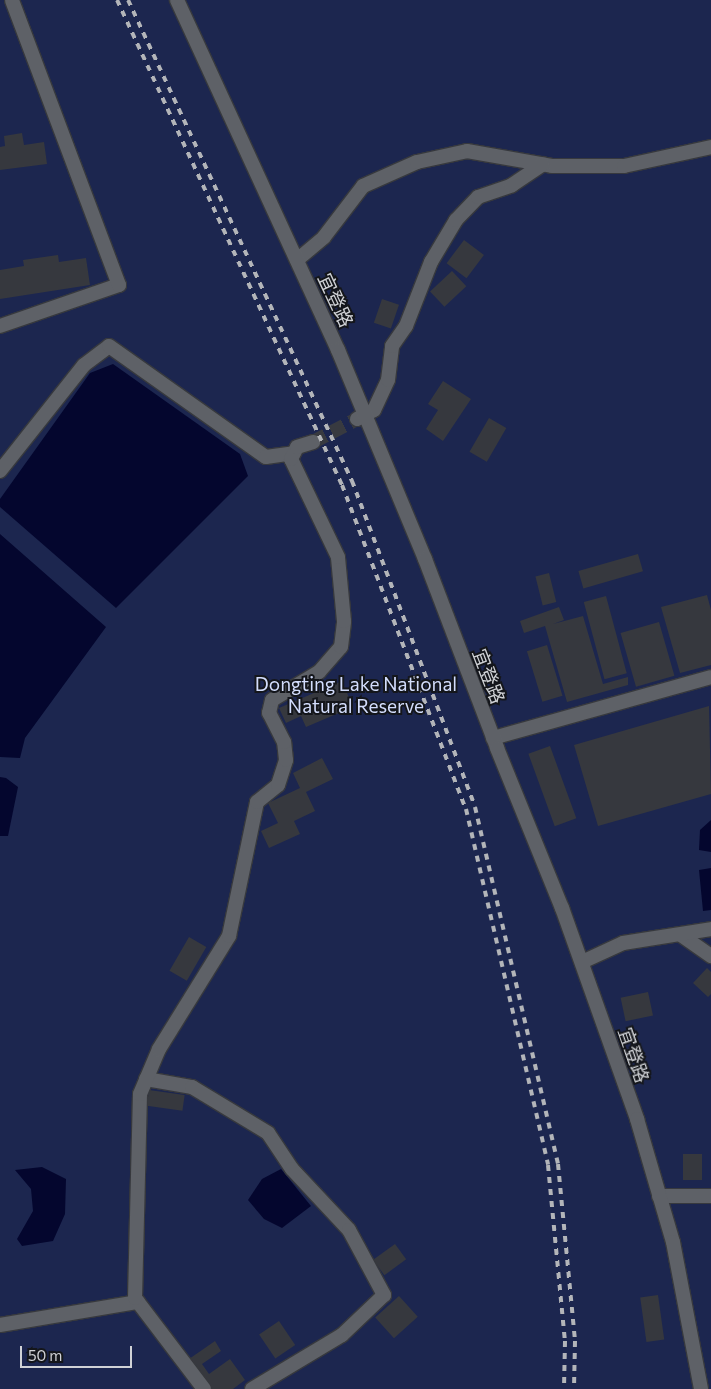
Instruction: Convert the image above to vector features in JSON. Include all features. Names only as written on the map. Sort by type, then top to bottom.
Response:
[{"type":"street","points":[[0,326],[119,285],[12,0]]},
{"type":"street","name":"宜登路","points":[[177,0],[297,260],[361,417],[425,559],[493,738],[582,962],[637,1119],[673,1242],[701,1389]]},
{"type":"street","points":[[297,260],[324,237],[363,186],[417,162],[467,151],[543,164],[624,166],[711,147]]},
{"type":"street","points":[[361,417],[374,410],[388,380],[392,346],[406,326],[431,262],[456,220],[478,197],[512,185],[543,164]]},
{"type":"street","points":[[0,471],[84,365],[110,346],[266,458],[294,453]]},
{"type":"street","points":[[204,1389],[135,1298],[140,1094],[159,1049],[230,936],[257,802],[278,784],[286,760],[284,742],[269,714],[272,700],[319,672],[341,647],[344,621],[338,557],[291,459],[296,447],[313,442]]},
{"type":"street","points":[[493,738],[711,677]]},
{"type":"street","points":[[582,962],[623,943],[711,929]]},
{"type":"street","points":[[681,934],[711,956]]},
{"type":"street","points":[[146,1079],[192,1086],[268,1133],[292,1169],[349,1230],[384,1295],[342,1335],[274,1383],[252,1389]]},
{"type":"street","points":[[660,1196],[711,1196]]},
{"type":"street","points":[[0,1325],[138,1302]]},
{"type":"green space","name":"Dongting Lake National Natural Reserve","points":[[0,0],[711,0],[711,1389],[0,1389]]},
{"type":"shaded area","points":[[113,364],[240,454],[248,476],[116,608],[0,507],[0,499],[90,373]]},
{"type":"shaded area","points":[[0,534],[106,627],[25,738],[20,758],[0,757]]},
{"type":"shaded area","points":[[0,777],[6,778],[18,787],[8,836],[0,836]]},
{"type":"shaded area","points":[[711,820],[711,852],[699,850],[700,830]]},
{"type":"shaded area","points":[[711,868],[711,910],[703,911],[699,870]]},
{"type":"shaded area","points":[[42,1167],[66,1179],[65,1214],[53,1241],[22,1246],[17,1239],[33,1211],[31,1189],[15,1170]]},
{"type":"shaded area","points":[[281,1169],[311,1206],[282,1228],[264,1219],[248,1200],[262,1179]]},
{"type":"building","points":[[22,133],[24,145],[44,142],[47,164],[0,170],[0,147],[5,146],[4,136]]},
{"type":"building","points":[[464,240],[484,255],[467,278],[447,263]]},
{"type":"building","points":[[58,255],[59,262],[86,258],[90,285],[0,299],[0,270],[24,266],[23,260]]},
{"type":"building","points":[[452,271],[466,286],[444,307],[430,291]]},
{"type":"building","points":[[382,299],[399,305],[391,328],[374,323]]},
{"type":"building","points":[[443,381],[471,399],[443,441],[426,429],[438,410],[428,404]]},
{"type":"building","points":[[489,418],[506,428],[487,462],[470,452]]},
{"type":"building","points":[[638,554],[643,571],[583,588],[578,571]]},
{"type":"building","points":[[549,573],[556,602],[543,605],[535,576]]},
{"type":"building","points":[[707,595],[711,610],[711,665],[680,673],[661,607]]},
{"type":"building","points":[[606,596],[627,673],[604,679],[584,602]]},
{"type":"building","points":[[559,607],[564,620],[553,624],[583,616],[603,684],[628,677],[628,685],[567,702],[545,626],[524,633],[520,621]]},
{"type":"building","points":[[659,622],[674,676],[636,687],[621,633]]},
{"type":"building","points":[[547,645],[562,696],[542,702],[527,651]]},
{"type":"building","points":[[342,681],[353,707],[306,727],[301,716],[286,723],[279,708]]},
{"type":"building","points":[[709,706],[711,794],[598,826],[574,745]]},
{"type":"building","points":[[550,746],[576,818],[555,826],[528,754]]},
{"type":"building","points":[[322,758],[333,779],[306,792],[315,811],[294,821],[300,834],[269,848],[261,831],[278,823],[268,803],[300,788],[293,773]]},
{"type":"building","points":[[189,937],[206,947],[187,981],[170,971]]},
{"type":"building","points":[[707,968],[711,972],[711,994],[708,997],[693,983]]},
{"type":"building","points":[[648,992],[653,1015],[626,1021],[621,998]]},
{"type":"building","points":[[149,1090],[185,1095],[182,1111],[147,1106]]},
{"type":"building","points":[[683,1154],[702,1154],[702,1180],[683,1180]]},
{"type":"building","points":[[395,1244],[406,1259],[384,1275],[373,1260]]},
{"type":"building","points":[[658,1295],[664,1340],[646,1342],[640,1298]]},
{"type":"building","points":[[399,1296],[418,1317],[394,1338],[375,1317]]},
{"type":"building","points":[[279,1321],[295,1345],[275,1358],[259,1334]]},
{"type":"building","points":[[215,1341],[221,1351],[202,1364],[209,1374],[230,1359],[245,1380],[233,1389],[211,1389],[189,1359]]},
{"type":"tunnel","points":[[313,442],[357,419]]},
{"type":"railway","points":[[117,0],[342,485],[466,809],[548,1165],[565,1341],[564,1389]]},
{"type":"railway","points":[[128,0],[352,481],[475,807],[558,1164],[575,1341],[574,1389]]}]
